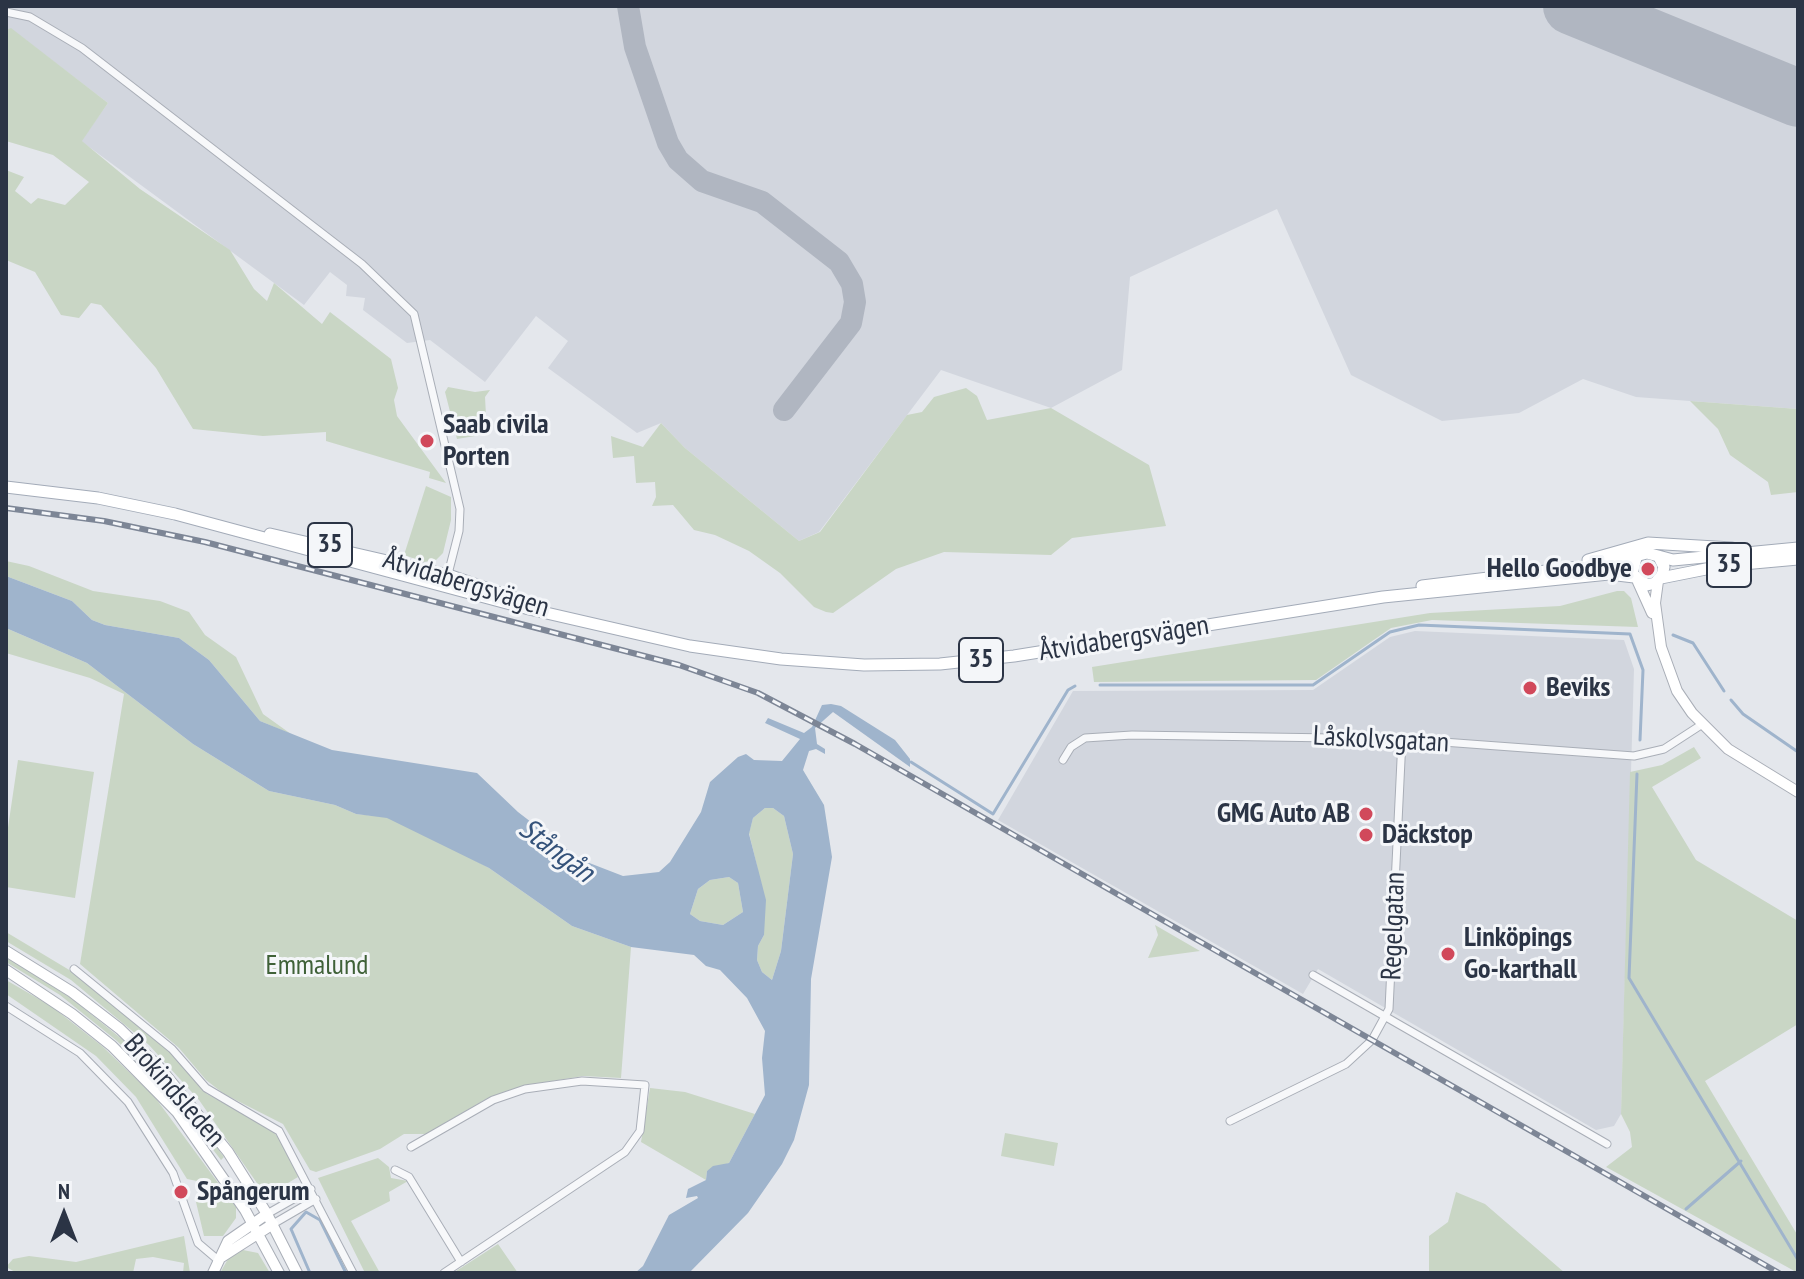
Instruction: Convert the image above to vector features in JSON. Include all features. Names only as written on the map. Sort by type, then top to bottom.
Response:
[{"type":"main road","name":"Åtvidabergsvägen","points":[[6,487],[98,498],[211,523],[446,581],[648,637],[737,653],[811,661],[902,665],[1014,656],[1383,597],[1609,574],[1636,580]]},
{"type":"main road","name":"Åtvidabergsvägen","points":[[1556,568],[1648,543],[1755,551]]},
{"type":"main road","name":"Åtvidabergsvägen","points":[[1659,557],[1673,560],[1798,548]]},
{"type":"main road","name":"35","points":[[1636,558],[1647,553],[1659,557]]},
{"type":"main road","points":[[1656,625],[1664,567],[1659,557]]},
{"type":"main road","name":"Åtvidabergsvägen","points":[[1383,597],[1412,587],[1636,558]]},
{"type":"main road","points":[[1636,558],[1632,566],[1656,625],[1667,668],[1701,725],[1728,749],[1798,792]]},
{"type":"main road","name":"35","points":[[1636,580],[1647,585],[1660,579],[1721,566],[1798,559]]},
{"type":"main road","name":"Brokindsleden","points":[[6,951],[72,992],[120,1029],[160,1068],[228,1152],[270,1219],[297,1273]]},
{"type":"main road","name":"Brokindsleden","points":[[6,970],[72,1014],[146,1079],[212,1159],[279,1273]]},
{"type":"main road","points":[[213,1273],[228,1241],[270,1219]]},
{"type":"main road","points":[[218,1260],[255,1228]]},
{"type":"main road","points":[[235,1248],[253,1245],[268,1251]]},
{"type":"street","points":[[6,12],[30,17],[82,48],[362,264],[414,314],[460,509],[459,531],[446,581]]},
{"type":"street","name":"Låskolvsgatan","points":[[1063,760],[1076,741],[1095,736],[1402,739],[1634,756],[1664,749],[1701,725]]},
{"type":"street","name":"Regelgatan","points":[[1385,1016],[1392,996],[1402,739]]},
{"type":"street","points":[[74,969],[172,1049],[206,1088],[279,1131],[353,1273]]},
{"type":"street","name":"Regelgatan","points":[[1313,975],[1607,1144]]},
{"type":"street","points":[[6,1006],[80,1053],[128,1102],[173,1173],[198,1243],[218,1260]]},
{"type":"street","points":[[1230,1121],[1346,1064],[1365,1049],[1385,1016]]},
{"type":"street","points":[[411,1147],[493,1100],[525,1089],[582,1081],[645,1085],[640,1131],[635,1143],[444,1273]]},
{"type":"street","points":[[395,1170],[409,1177],[461,1262]]},
{"type":"street","points":[[270,1219],[311,1189]]},
{"type":"street","points":[[270,1219],[316,1199]]},
{"type":"shaded area","points":[[6,6],[1798,6],[1798,409],[1636,397],[1583,379],[1519,413],[1442,421],[1351,375],[1277,209],[1130,277],[1122,370],[1051,408],[941,370],[819,532],[799,541],[685,448],[661,423],[637,433],[548,368],[568,341],[536,316],[485,382],[430,340],[407,343],[363,310],[365,298],[346,296],[347,285],[330,272],[304,305],[81,141],[108,103],[11,29],[6,30]]},
{"type":"shaded area","points":[[1415,631],[1624,640],[1634,669],[1621,1114],[1614,1126],[1596,1130],[1318,969],[1303,994],[998,820],[1073,691],[1313,690],[1390,637]]},
{"type":"green space","points":[[11,28],[108,103],[82,141],[140,189],[230,250],[254,289],[267,301],[274,283],[322,324],[330,312],[391,359],[398,388],[394,400],[397,416],[446,483],[429,478],[430,472],[326,441],[326,432],[263,436],[193,429],[156,368],[101,305],[91,303],[79,318],[61,315],[35,272],[6,260],[6,170],[24,177],[15,191],[31,204],[38,198],[65,205],[89,182],[53,155],[6,141],[6,30]]},
{"type":"green space","points":[[448,387],[475,392],[490,390],[485,397],[487,434],[457,439],[445,392]]},
{"type":"green space","points":[[966,388],[977,396],[987,420],[1051,408],[1149,465],[1166,526],[1072,538],[1051,555],[944,552],[896,569],[833,613],[814,607],[780,573],[749,551],[715,535],[694,530],[673,505],[652,506],[656,497],[655,482],[636,483],[634,456],[613,458],[611,436],[643,447],[661,423],[685,448],[799,541],[820,532],[907,415],[922,412],[934,397]]},
{"type":"green space","points":[[1690,401],[1798,409],[1798,492],[1771,495],[1768,482],[1730,455],[1718,429]]},
{"type":"green space","points":[[426,486],[451,497],[451,520],[443,553],[436,560],[424,562],[404,555]]},
{"type":"green space","points":[[6,561],[29,566],[93,591],[160,601],[189,612],[205,635],[236,657],[263,714],[291,734],[260,721],[209,660],[179,638],[92,620],[72,601],[6,576]]},
{"type":"green space","points":[[1624,591],[1631,598],[1638,627],[1432,620],[1391,628],[1316,680],[1094,682],[1092,667],[1430,613],[1560,606]]},
{"type":"green space","name":"Emmalund","points":[[6,628],[87,663],[193,744],[269,791],[335,805],[356,814],[387,817],[421,831],[489,868],[572,926],[631,947],[621,1078],[583,1076],[523,1086],[486,1099],[426,1134],[404,1134],[380,1149],[316,1172],[310,1170],[283,1124],[224,1094],[206,1080],[179,1048],[80,964],[124,694],[90,678],[6,653]]},
{"type":"green space","points":[[1694,747],[1701,758],[1652,787],[1696,860],[1798,921],[1798,1024],[1705,1081],[1798,1236],[1798,1273],[1606,1167],[1632,1147],[1630,1132],[1621,1114],[1630,772],[1662,765]]},
{"type":"green space","points":[[18,760],[94,772],[75,898],[6,887],[6,841]]},
{"type":"green space","points":[[765,808],[773,808],[784,816],[793,854],[781,951],[772,980],[762,972],[757,960],[758,946],[764,935],[757,866],[749,833],[753,818]]},
{"type":"green space","points":[[729,877],[738,883],[743,912],[723,925],[700,921],[690,914],[698,889],[710,880]]},
{"type":"green space","points":[[1155,925],[1200,951],[1148,958],[1158,935]]},
{"type":"green space","points":[[6,932],[71,971],[101,994],[168,1050],[207,1094],[269,1127],[284,1144],[298,1177],[266,1196],[199,1100],[149,1045],[71,980],[6,941]]},
{"type":"green space","points":[[6,957],[71,998],[123,1040],[184,1104],[224,1157],[221,1160],[166,1089],[117,1041],[60,995],[6,962]]},
{"type":"green space","points":[[6,980],[51,1006],[102,1046],[154,1096],[236,1207],[236,1218],[223,1236],[204,1236],[196,1202],[203,1199],[197,1181],[187,1179],[136,1097],[96,1056],[6,994]]},
{"type":"green space","points":[[650,1088],[685,1092],[755,1114],[729,1163],[707,1171],[706,1180],[641,1142]]},
{"type":"green space","points":[[1005,1133],[1058,1143],[1054,1166],[1001,1156]]},
{"type":"green space","points":[[378,1158],[389,1167],[391,1178],[408,1181],[389,1192],[390,1201],[351,1221],[380,1273],[365,1273],[318,1178]]},
{"type":"green space","points":[[1456,1192],[1485,1204],[1565,1273],[1429,1273],[1429,1236],[1448,1222]]},
{"type":"green space","points":[[184,1236],[190,1273],[183,1273],[184,1263],[153,1257],[136,1259],[133,1273],[17,1273],[6,1267],[13,1259],[29,1256],[76,1262]]},
{"type":"green space","points":[[498,1244],[518,1273],[453,1273],[481,1255]]},
{"type":"green space","points":[[243,1250],[258,1253],[270,1273],[220,1273],[228,1259]]},
{"type":"water","name":"Stångån","points":[[6,576],[72,601],[92,620],[105,625],[179,638],[209,660],[260,721],[332,750],[477,773],[518,812],[579,859],[623,876],[659,872],[670,862],[701,812],[710,782],[738,757],[746,754],[754,760],[782,761],[800,739],[765,723],[768,718],[804,733],[812,727],[822,705],[831,704],[841,706],[895,740],[910,759],[910,767],[833,712],[815,728],[817,744],[825,749],[825,754],[816,749],[809,751],[803,770],[824,805],[832,857],[811,979],[809,1085],[794,1140],[782,1164],[748,1213],[689,1273],[635,1273],[643,1266],[669,1215],[698,1198],[686,1198],[688,1189],[706,1180],[707,1171],[713,1166],[729,1163],[765,1095],[762,1058],[765,1031],[747,998],[720,970],[706,966],[694,955],[631,947],[572,926],[489,868],[387,818],[356,814],[335,805],[269,791],[193,744],[87,663],[6,628]],"holes":[[[765,808],[773,808],[784,816],[793,854],[781,951],[772,980],[762,972],[757,960],[758,946],[764,935],[766,900],[749,834],[753,818]],[[729,877],[738,883],[743,912],[723,925],[700,921],[690,914],[698,889],[710,880]]]},
{"type":"waterway","points":[[1100,685],[1313,685],[1390,632],[1419,625],[1630,634],[1643,670],[1640,740]]},
{"type":"waterway","points":[[1673,635],[1693,643],[1724,691]]},
{"type":"waterway","points":[[911,762],[993,814],[1068,690],[1075,686]]},
{"type":"waterway","points":[[1731,700],[1743,714],[1798,752]]},
{"type":"waterway","points":[[1637,774],[1629,978],[1798,1260]]},
{"type":"waterway","points":[[1686,1209],[1741,1161]]},
{"type":"waterway","points":[[310,1273],[291,1229],[306,1212],[320,1220],[346,1273]]},
{"type":"taxiway","points":[[628,6],[635,47],[668,143],[678,160],[702,181],[762,202],[839,262],[852,284],[855,302],[851,323],[784,410]]},
{"type":"runway","points":[[1572,6],[1798,98]]},
{"type":"railway","points":[[6,508],[104,521],[205,542],[679,665],[758,693],[855,744],[1779,1273]]},
{"type":"place","name":"Saab civila Porten","points":[[427,441]]},
{"type":"place","name":"Hello Goodbye","points":[[1648,569]]},
{"type":"place","name":"Beviks","points":[[1530,688]]},
{"type":"place","name":"GMG Auto AB","points":[[1366,814]]},
{"type":"place","name":"Däckstop","points":[[1366,835]]},
{"type":"place","name":"Linköpings Go-karthall","points":[[1448,954]]},
{"type":"place","name":"Spångerum","points":[[181,1192]]}]
